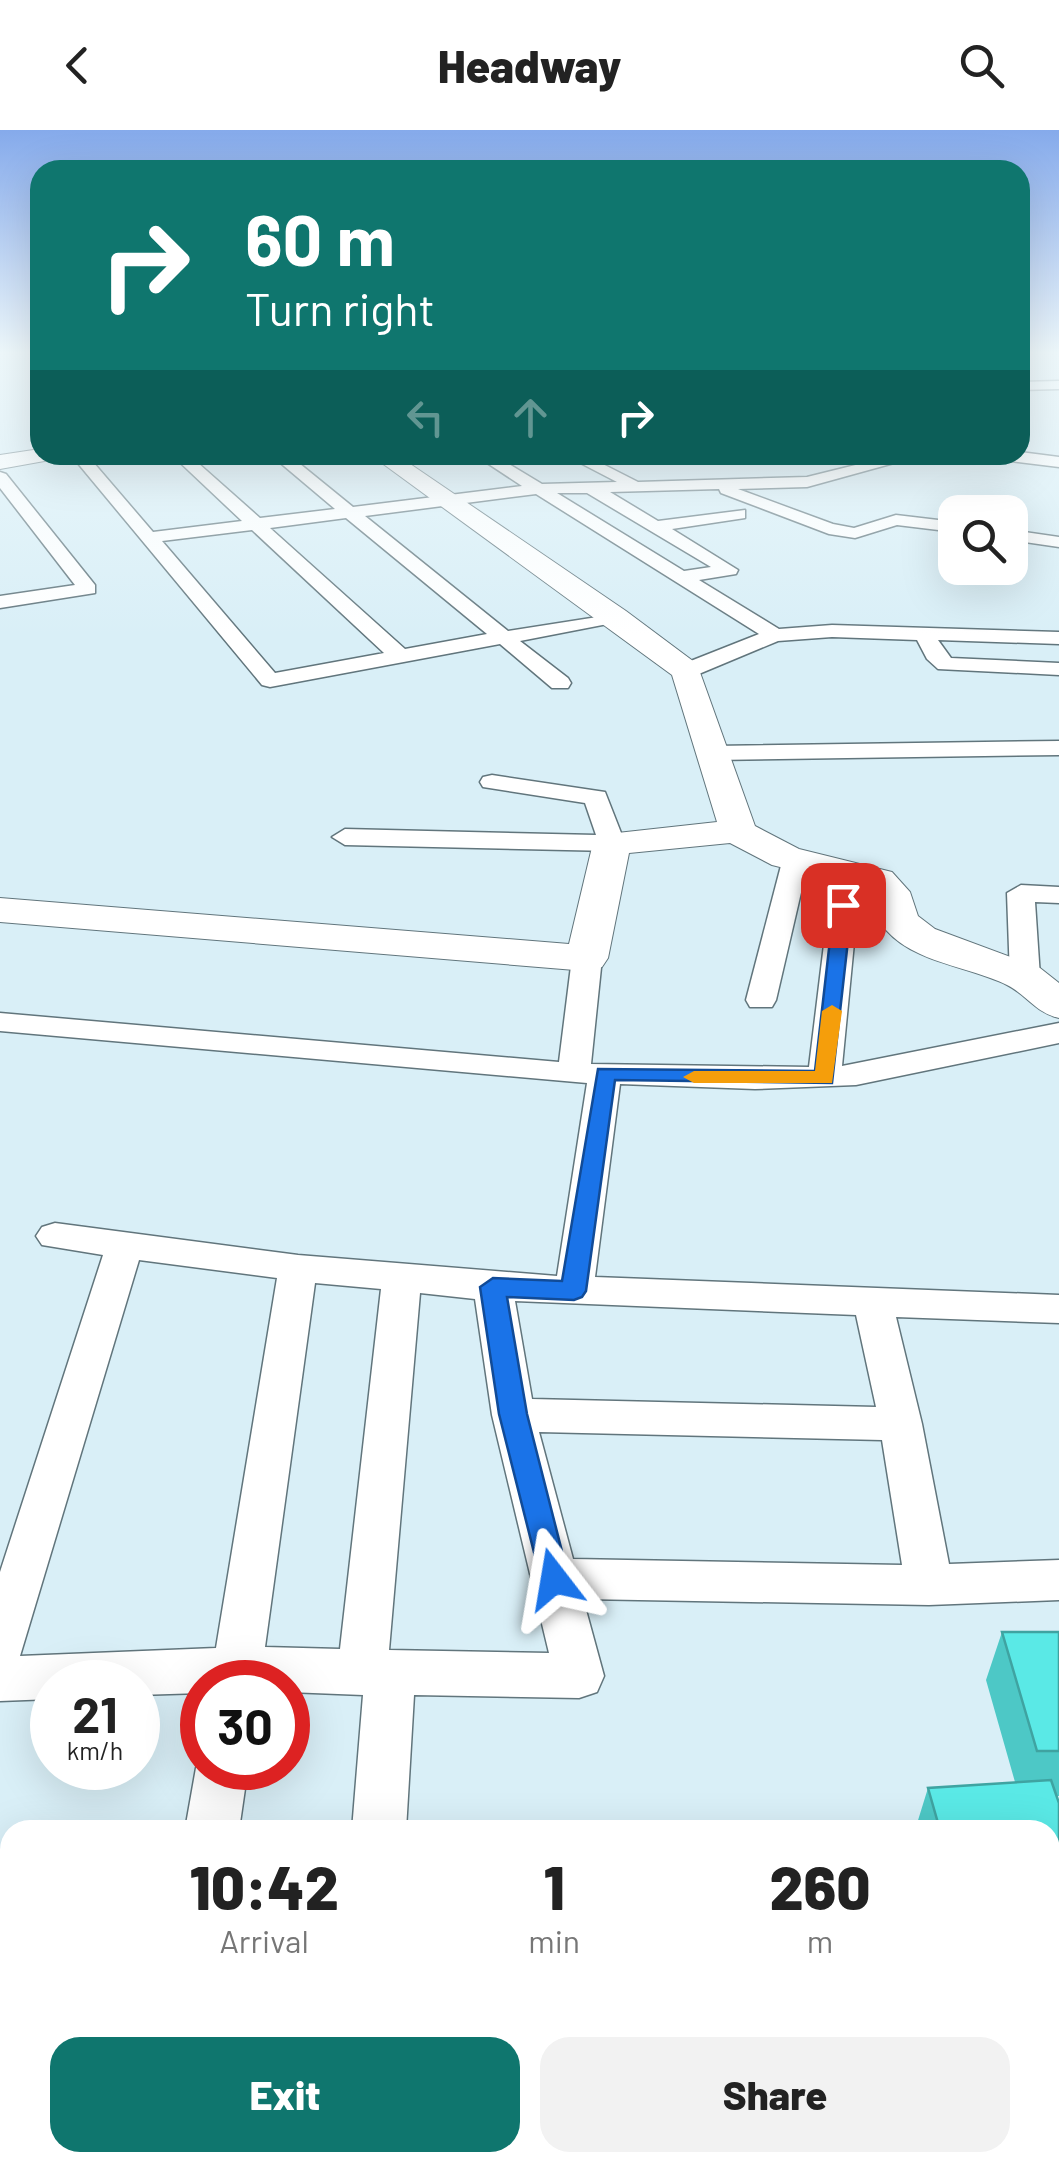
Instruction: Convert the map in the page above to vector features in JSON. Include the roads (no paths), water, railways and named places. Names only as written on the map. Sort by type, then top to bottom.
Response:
[{"type":"street","points":[[1030,447],[1058,451]]},
{"type":"street","points":[[0,453],[30,448]]},
{"type":"street","points":[[1030,458],[1058,451]]},
{"type":"street","points":[[0,462],[30,457]]},
{"type":"street","points":[[88,465],[270,680],[616,616]]},
{"type":"street","points":[[191,465],[398,654]]},
{"type":"street","points":[[291,465],[560,683]]},
{"type":"street","points":[[396,465],[616,616],[686,670],[738,831],[758,846],[847,870],[885,885],[900,921],[920,938],[1026,977],[1059,1004]]},
{"type":"street","points":[[500,465],[775,636]]},
{"type":"street","points":[[594,465],[635,485]]},
{"type":"street","points":[[152,537],[540,489],[807,482],[875,465]]},
{"type":"street","points":[[0,477],[88,588],[0,602]]},
{"type":"street","points":[[717,486],[829,530],[872,531],[896,520],[938,525]]},
{"type":"street","points":[[590,488],[729,570],[682,577]]},
{"type":"street","points":[[657,526],[739,514]]},
{"type":"street","points":[[1028,538],[1059,542]]},
{"type":"street","points":[[686,670],[775,636],[832,631],[1059,638]]},
{"type":"street","points":[[926,634],[934,655],[946,664],[1059,669]]},
{"type":"street","points":[[714,753],[1059,748]]},
{"type":"street","points":[[492,782],[596,798],[612,843],[587,958],[590,1073],[574,1291]]},
{"type":"street","points":[[345,837],[612,843],[738,831]]},
{"type":"street","points":[[761,1000],[796,858]]},
{"type":"street","points":[[824,1078],[847,870]]},
{"type":"street","points":[[1026,977],[1021,894],[1059,895]]},
{"type":"street","points":[[0,910],[587,958]]},
{"type":"street","points":[[0,1022],[590,1073],[824,1078],[885,1070],[1059,1033]]},
{"type":"street","points":[[55,1236],[298,1268],[493,1287],[1059,1309]]},
{"type":"street","points":[[0,1647],[125,1245]]},
{"type":"street","points":[[238,1660],[298,1268]]},
{"type":"street","points":[[379,1820],[376,1674],[402,1278]]},
{"type":"street","points":[[310,1675],[579,1676],[513,1414],[493,1287]]},
{"type":"street","points":[[873,1304],[901,1424],[929,1586]]},
{"type":"street","points":[[513,1414],[901,1424]]},
{"type":"street","points":[[554,1579],[929,1586],[1059,1580]]},
{"type":"street","points":[[0,1679],[180,1677]]},
{"type":"street","points":[[214,1820],[218,1790]]}]
